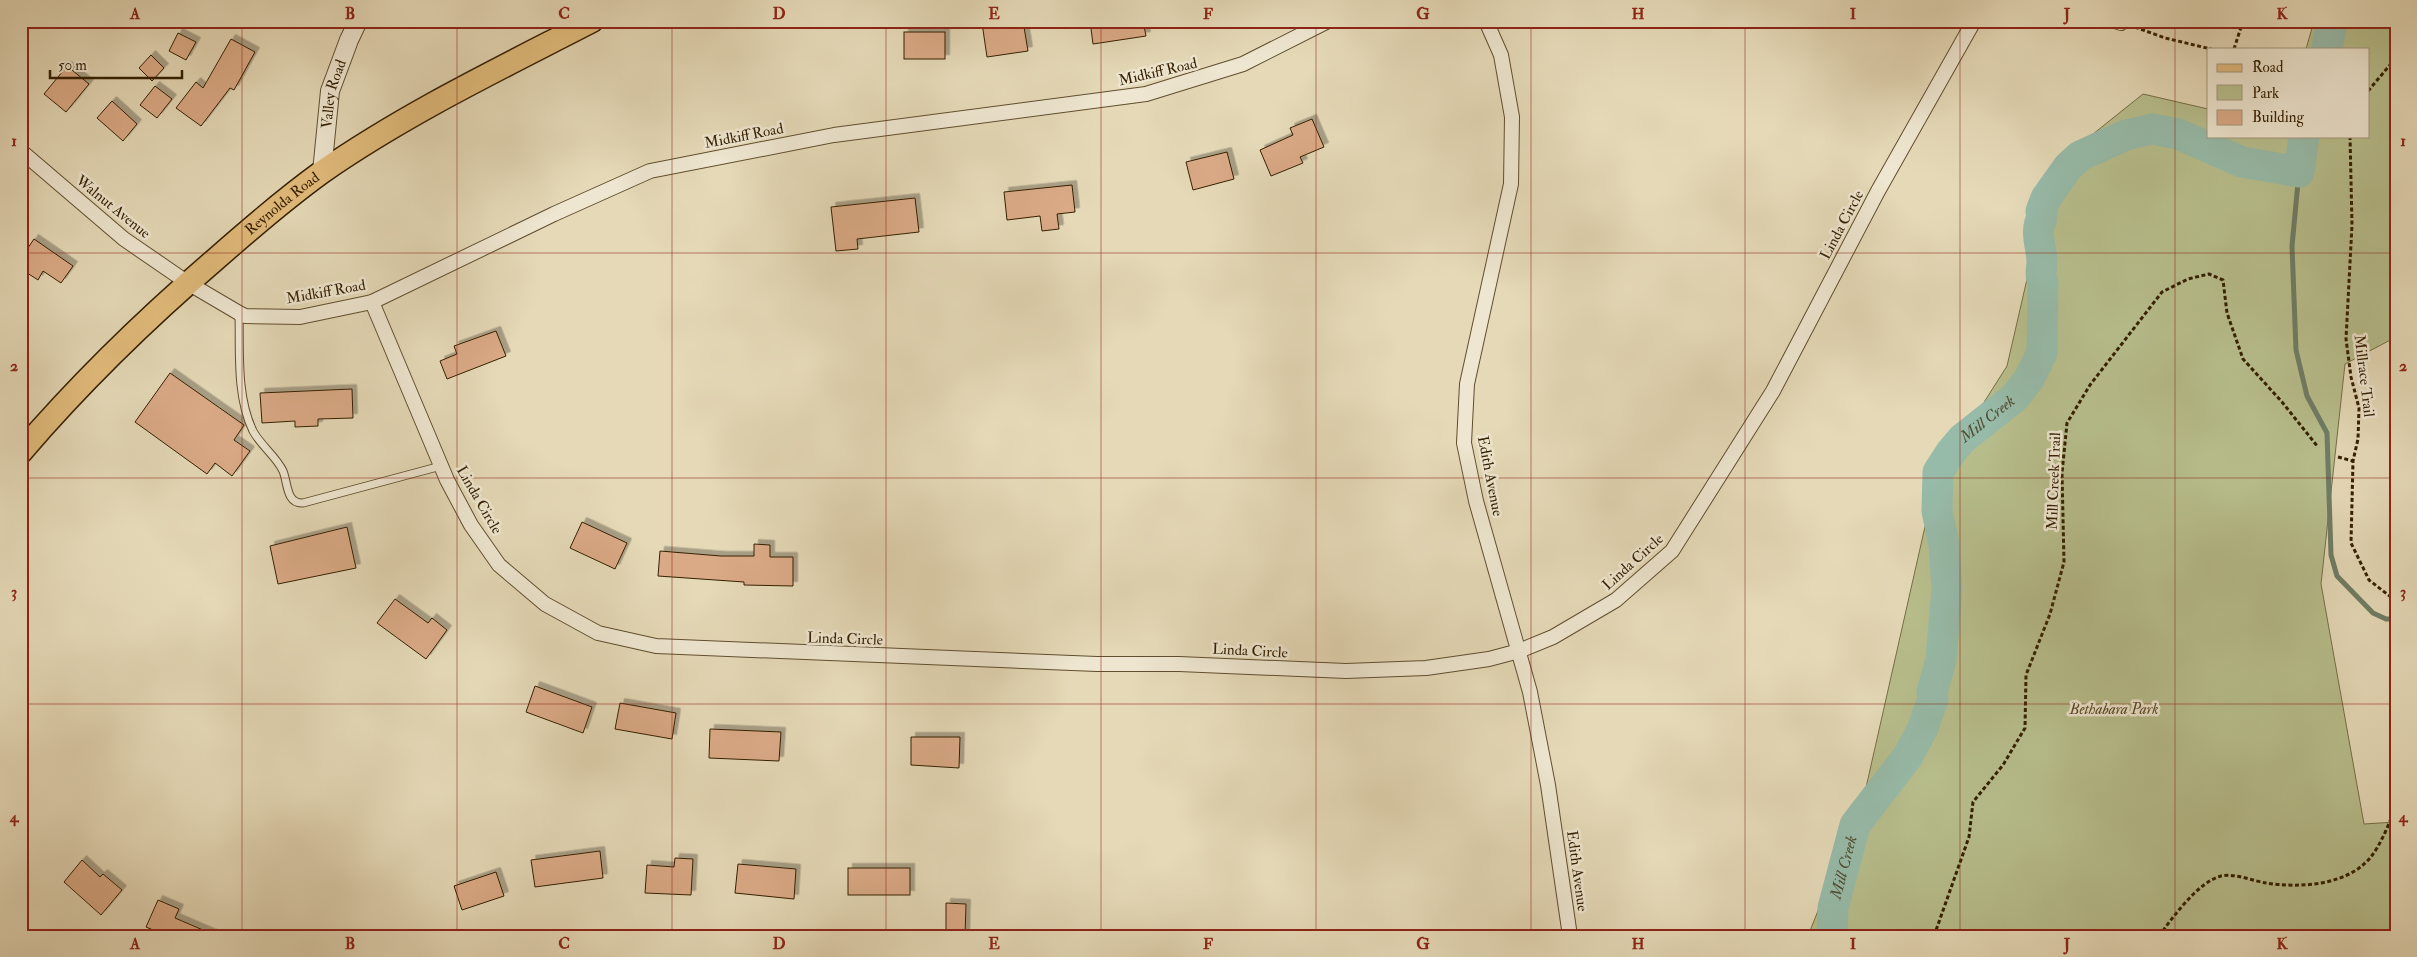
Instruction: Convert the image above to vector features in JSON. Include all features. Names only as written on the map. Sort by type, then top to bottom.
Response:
[{"type":"main road","name":"Reynolda Road","points":[[21,452],[96,370],[188,283],[322,172],[468,85],[592,21]]},
{"type":"street","name":"Valley Road","points":[[322,172],[330,91],[358,21]]},
{"type":"street","name":"Midkiff Road","points":[[188,283],[244,316],[300,316],[372,302],[554,214],[650,171],[834,135],[1146,94],[1243,64],[1328,21]]},
{"type":"street","name":"Edith Avenue","points":[[1486,21],[1501,55],[1512,117],[1511,184],[1467,384],[1464,443],[1476,501],[1530,692],[1548,785],[1570,936]]},
{"type":"street","name":"Linda Circle","points":[[372,302],[441,466],[471,525],[500,565],[545,604],[598,633],[656,646],[1047,662],[1179,664],[1346,671],[1426,668],[1489,659],[1519,651],[1553,637],[1616,600],[1672,551],[1773,391],[1878,191],[1974,21]]},
{"type":"street","name":"Walnut Avenue","points":[[21,151],[124,239],[188,283]]},
{"type":"street","points":[[21,932],[24,936]]},
{"type":"lane","points":[[239,313],[239,365],[246,410],[254,432],[279,463],[292,499],[298,504],[441,466]]},
{"type":"path","points":[[2234,48],[2243,21]]},
{"type":"path","points":[[2118,22],[2165,38],[2207,48]]},
{"type":"path","points":[[2370,89],[2396,56]]},
{"type":"path","name":"Millrace Trail","points":[[2350,138],[2352,225],[2346,338],[2351,377],[2359,408],[2358,439],[2353,461],[2351,543],[2368,580],[2396,601]]},
{"type":"path","name":"Mill Creek Trail","points":[[1934,936],[1969,837],[1973,802],[2003,765],[2025,728],[2026,675],[2050,614],[2064,562],[2062,473],[2066,423],[2090,385],[2162,292],[2188,280],[2209,274],[2223,280],[2227,313],[2242,358],[2282,402],[2318,447]]},
{"type":"path","points":[[2338,457],[2353,461]]},
{"type":"path","points":[[2159,936],[2177,912],[2200,889],[2222,876],[2295,885],[2336,879],[2356,870],[2370,858],[2396,807]]},
{"type":"green space","name":"Bethabara Park","points":[[2314,21],[2396,21],[2396,337],[2345,364],[2321,584],[2364,824],[2396,822],[2396,921],[2389,936],[1808,936],[1865,792],[1936,478],[2007,366],[2053,166],[2143,94],[2207,109],[2207,138],[2370,138],[2370,48],[2306,48]]},
{"type":"building","points":[[992,21],[1023,21],[1028,51],[987,57],[982,23]]},
{"type":"building","points":[[1090,21],[1143,21],[1146,36],[1093,44]]},
{"type":"building","points":[[904,32],[945,32],[945,59],[904,59]]},
{"type":"building","points":[[178,33],[196,42],[186,60],[169,51]]},
{"type":"building","points":[[231,39],[255,52],[234,90],[230,88],[201,126],[176,108],[196,82],[203,88]]},
{"type":"building","points":[[151,55],[164,68],[152,81],[139,68]]},
{"type":"building","points":[[67,66],[89,84],[66,112],[44,94]]},
{"type":"building","points":[[155,86],[172,99],[157,118],[140,105]]},
{"type":"building","points":[[112,101],[137,124],[123,141],[97,118]]},
{"type":"building","points":[[1312,119],[1324,147],[1300,157],[1303,163],[1271,176],[1260,150],[1293,135],[1290,128]]},
{"type":"building","points":[[1227,152],[1234,179],[1193,190],[1186,162]]},
{"type":"building","points":[[1072,185],[1075,212],[1057,214],[1059,229],[1042,231],[1040,216],[1007,220],[1004,192]]},
{"type":"building","points":[[915,198],[919,232],[857,239],[858,249],[836,251],[831,207]]},
{"type":"building","points":[[34,239],[73,266],[61,283],[43,271],[38,280],[21,269],[21,258]]},
{"type":"building","points":[[496,331],[506,356],[447,379],[440,361],[457,354],[454,346]]},
{"type":"building","points":[[170,373],[244,425],[234,440],[250,451],[232,476],[215,463],[207,474],[135,422]]},
{"type":"building","points":[[352,389],[353,418],[318,419],[318,426],[295,427],[295,421],[262,423],[260,393]]},
{"type":"building","points":[[582,522],[627,543],[615,569],[570,548]]},
{"type":"building","points":[[347,527],[356,568],[278,584],[270,546]]},
{"type":"building","points":[[754,544],[770,545],[770,557],[793,557],[793,586],[744,585],[744,582],[658,576],[660,551],[721,556],[754,556]]},
{"type":"building","points":[[395,599],[428,623],[432,618],[447,630],[426,659],[377,623]]},
{"type":"building","points":[[535,686],[592,707],[583,733],[526,712]]},
{"type":"building","points":[[620,703],[676,713],[672,739],[615,729]]},
{"type":"building","points":[[710,729],[781,732],[779,761],[709,758]]},
{"type":"building","points":[[911,737],[960,737],[959,768],[911,765]]},
{"type":"building","points":[[600,851],[603,878],[535,887],[531,860]]},
{"type":"building","points":[[675,858],[693,859],[691,895],[645,893],[647,865],[674,867]]},
{"type":"building","points":[[82,860],[100,877],[103,874],[122,890],[101,915],[64,882]]},
{"type":"building","points":[[738,864],[796,869],[794,899],[735,893]]},
{"type":"building","points":[[848,868],[910,868],[910,895],[848,895]]},
{"type":"building","points":[[496,872],[504,896],[462,910],[454,886]]},
{"type":"building","points":[[158,900],[179,909],[175,918],[217,936],[167,936],[146,927]]},
{"type":"building","points":[[946,903],[966,904],[965,936],[946,936]]},
{"type":"waterway","name":"Mill Creek","points":[[2327,48],[2332,21]]},
{"type":"waterway","name":"Mill Creek","points":[[1832,936],[1833,908],[1855,825],[1908,756],[1922,730],[1933,699],[1932,692],[1941,660],[1947,589],[1944,544],[1937,511],[1938,472],[1962,439],[2014,398],[2029,379],[2042,353],[2043,282],[2041,274],[2042,256],[2038,234],[2042,218],[2041,211],[2046,198],[2068,167],[2080,156],[2126,135],[2152,129],[2178,134],[2242,162],[2299,172],[2304,138]]},
{"type":"waterway","points":[[2299,172],[2292,246],[2296,350],[2307,396],[2327,433],[2331,555],[2337,576],[2373,613],[2386,619],[2396,619]]}]
